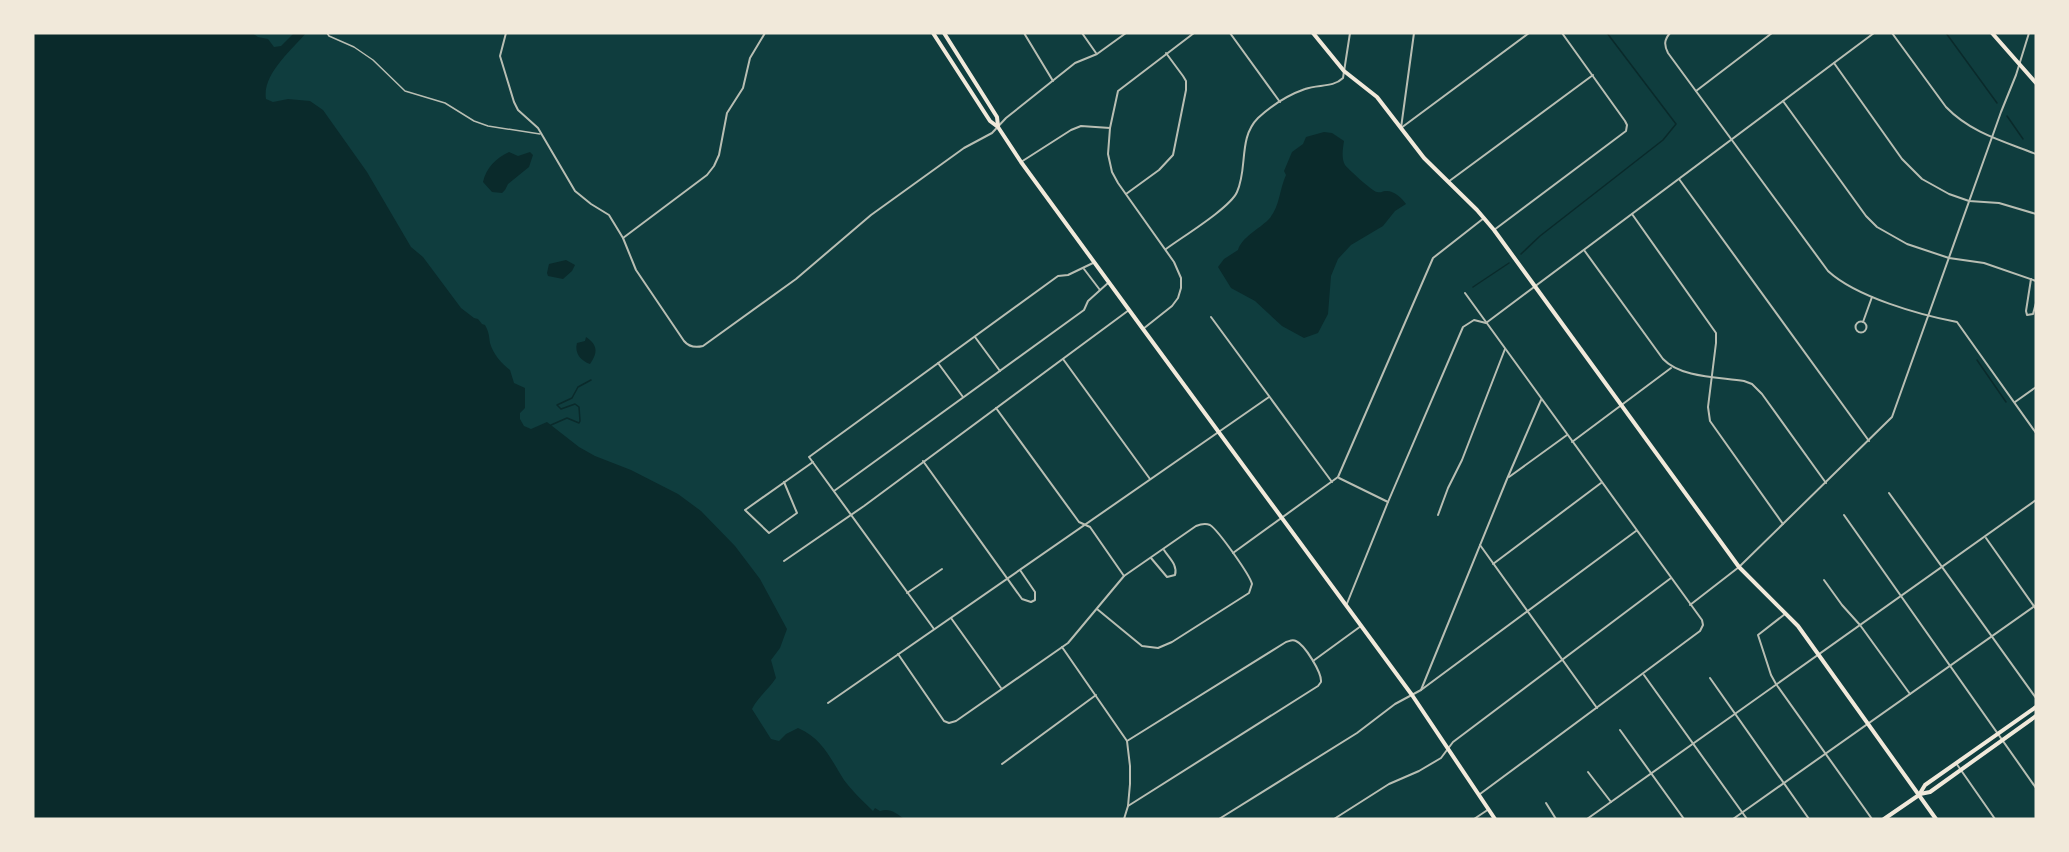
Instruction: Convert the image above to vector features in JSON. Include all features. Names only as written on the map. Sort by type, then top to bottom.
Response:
[{"type":"main road","points":[[933,33],[990,121],[998,127],[1021,162],[1412,695],[1495,819]]},
{"type":"main road","points":[[944,33],[997,117],[998,127]]},
{"type":"main road","points":[[1313,33],[1344,71],[1377,97],[1424,158],[1494,230],[1739,567],[1798,626],[1936,819]]},
{"type":"main road","points":[[1992,33],[2036,83]]},
{"type":"main road","points":[[951,60],[958,56]]},
{"type":"main road","points":[[1919,795],[1925,785],[2036,707]]},
{"type":"main road","points":[[1884,819],[1919,795],[1930,792],[2036,716]]},
{"type":"street","points":[[506,33],[500,56],[509,89],[518,110],[533,122],[574,191],[607,213],[623,238],[635,268],[666,317],[687,344],[693,347],[700,346],[796,279],[871,215],[960,150],[992,133],[1075,63],[1097,54],[1126,33]]},
{"type":"street","points":[[623,238],[707,175],[714,166],[721,147],[727,113],[743,88],[750,58],[765,33]]},
{"type":"street","points":[[1024,33],[1053,81]]},
{"type":"street","points":[[1082,33],[1097,54]]},
{"type":"street","points":[[1143,329],[1172,306],[1178,297],[1181,288],[1179,270],[1118,183],[1109,163],[1110,128],[1118,91],[1194,33]]},
{"type":"street","points":[[1230,33],[1280,102]]},
{"type":"street","points":[[1165,249],[1232,201],[1239,185],[1246,140],[1257,120],[1280,102],[1304,89],[1339,83],[1343,78],[1350,33]]},
{"type":"street","points":[[1401,128],[1414,33]]},
{"type":"street","points":[[1401,128],[1529,33]]},
{"type":"street","points":[[1494,230],[1623,135],[1627,128],[1625,121],[1562,33]]},
{"type":"street","points":[[1670,33],[1665,41],[1668,53],[1828,271],[1847,286],[1928,316],[1960,324],[2036,433]]},
{"type":"street","points":[[1696,91],[1772,33]]},
{"type":"street","points":[[1486,323],[1875,33]]},
{"type":"street","points":[[1892,33],[1946,107],[1964,124],[1992,138],[2036,154]]},
{"type":"street","points":[[1690,605],[1739,567],[1892,417],[2029,33]]},
{"type":"street","points":[[1126,194],[1167,163],[1176,146],[1186,90],[1185,81],[1166,54]]},
{"type":"street","points":[[1834,63],[1911,169],[1922,179],[1936,188],[1969,201],[1999,203],[2036,214]]},
{"type":"street","points":[[1448,182],[1593,75]]},
{"type":"street","points":[[1783,101],[1866,216],[1877,227],[1906,244],[1948,258],[1984,262],[2036,281]]},
{"type":"street","points":[[1021,162],[1071,130],[1082,126],[1110,128]]},
{"type":"street","points":[[1679,179],[1869,441]]},
{"type":"street","points":[[1632,214],[1716,333],[1708,407],[1710,421],[1783,524]]},
{"type":"street","points":[[1233,553],[1338,477],[1433,258],[1484,218]]},
{"type":"street","points":[[1584,250],[1671,368],[1685,373],[1744,381],[1758,389],[1826,483]]},
{"type":"street","points":[[934,629],[809,456],[1058,276],[1068,275],[1094,262]]},
{"type":"street","points":[[1083,268],[1100,290]]},
{"type":"street","points":[[2031,279],[2027,315],[2033,314],[2036,303]]},
{"type":"street","points":[[834,491],[1084,310],[1088,302],[1109,282]]},
{"type":"street","points":[[1465,293],[1702,620],[1703,626],[1700,631],[1643,674],[1480,794]]},
{"type":"street","points":[[1863,322],[1872,296]]},
{"type":"street","points":[[784,561],[864,506],[1129,310]]},
{"type":"street","points":[[1211,317],[1332,482]]},
{"type":"street","points":[[1346,606],[1463,327],[1474,320],[1486,323]]},
{"type":"street","points":[[975,337],[1000,371]]},
{"type":"street","points":[[1437,515],[1462,460],[1505,349]]},
{"type":"street","points":[[1063,359],[1150,479]]},
{"type":"street","points":[[938,363],[963,398]]},
{"type":"street","points":[[1572,442],[1671,368]]},
{"type":"street","points":[[2015,402],[2036,387]]},
{"type":"street","points":[[828,703],[1269,397]]},
{"type":"street","points":[[1421,690],[1541,400]]},
{"type":"street","points":[[996,408],[1079,522],[1090,527],[1124,576]]},
{"type":"street","points":[[1507,479],[1567,435]]},
{"type":"street","points":[[923,461],[1022,599],[1028,603],[1033,601],[1035,592],[1020,570]]},
{"type":"street","points":[[784,482],[797,513],[769,533],[745,510],[784,482],[813,462]]},
{"type":"street","points":[[1338,477],[1388,502]]},
{"type":"street","points":[[1493,564],[1602,482]]},
{"type":"street","points":[[1888,493],[2036,698]]},
{"type":"street","points":[[1587,819],[2036,500]]},
{"type":"street","points":[[1844,515],[2036,788]]},
{"type":"street","points":[[898,654],[944,721],[949,723],[956,721],[1068,643],[1124,576],[1196,526],[1206,524],[1211,526],[1252,580],[1249,593],[1166,646],[1158,648],[1142,646],[1097,609]]},
{"type":"street","points":[[1219,819],[1357,733],[1395,704],[1421,690],[1636,530]]},
{"type":"street","points":[[1733,819],[2035,606],[1985,537]]},
{"type":"street","points":[[1480,545],[1597,708]]},
{"type":"street","points":[[1151,558],[1167,577],[1175,575],[1174,564],[1163,549]]},
{"type":"street","points":[[907,593],[942,569]]},
{"type":"street","points":[[1334,819],[1389,784],[1441,758],[1448,747],[1671,578]]},
{"type":"street","points":[[1824,580],[1910,694]]},
{"type":"street","points":[[1785,613],[1758,635],[1771,675],[1872,819]]},
{"type":"street","points":[[951,618],[1001,688]]},
{"type":"street","points":[[1313,661],[1361,626]]},
{"type":"street","points":[[1127,741],[1286,642],[1296,641],[1313,661],[1322,678],[1318,686],[1128,806]]},
{"type":"street","points":[[1062,647],[1127,741],[1130,766],[1128,806],[1124,819]]},
{"type":"street","points":[[1643,674],[1747,819]]},
{"type":"street","points":[[1710,678],[1809,819]]},
{"type":"street","points":[[1002,764],[1096,695]]},
{"type":"street","points":[[1620,730],[1684,819]]},
{"type":"street","points":[[1956,763],[1995,819]]},
{"type":"street","points":[[1588,772],[1611,802]]},
{"type":"street","points":[[1546,803],[1556,819]]},
{"type":"street","points":[[1474,819],[1489,809]]},
{"type":"lane","points":[[327,33],[373,60],[405,91],[435,99],[474,121],[488,126],[541,134]]},
{"type":"water","points":[[33,33],[252,33],[268,39],[274,47],[281,46],[294,33],[306,33],[273,72],[266,90],[266,99],[273,102],[288,99],[310,101],[323,110],[367,172],[411,247],[423,257],[461,308],[485,325],[491,347],[496,355],[510,370],[514,383],[525,388],[525,408],[520,413],[524,426],[531,429],[547,422],[579,447],[595,456],[631,470],[678,494],[701,511],[735,546],[760,579],[787,629],[780,648],[771,660],[776,678],[752,709],[771,739],[779,741],[786,734],[798,728],[807,732],[820,743],[847,784],[873,811],[875,808],[880,811],[890,811],[904,819],[33,819]]},
{"type":"water","points":[[1324,132],[1332,133],[1344,141],[1344,162],[1360,180],[1377,192],[1390,191],[1406,204],[1395,211],[1383,226],[1351,245],[1338,259],[1331,276],[1328,314],[1318,333],[1304,338],[1282,326],[1255,301],[1231,288],[1218,267],[1272,215],[1286,175],[1284,171],[1292,152],[1303,144],[1306,137]]},
{"type":"water","points":[[509,152],[518,156],[530,152],[533,155],[529,167],[508,184],[502,193],[492,192],[483,182],[486,172],[500,157]]},
{"type":"water","points":[[566,260],[575,265],[563,279],[548,276],[549,264]]},
{"type":"water","points":[[586,337],[596,349],[590,364],[581,359],[576,350],[577,343],[585,341]]},
{"type":"waterway","points":[[1521,254],[1540,236],[1663,140],[1676,124],[1607,33]]},
{"type":"waterway","points":[[1946,33],[1997,103]]},
{"type":"waterway","points":[[2007,116],[2023,139]]},
{"type":"waterway","points":[[1473,287],[1509,263]]},
{"type":"waterway","points":[[1977,360],[2006,402]]},
{"type":"waterway","points":[[551,425],[567,418],[579,423],[579,407],[575,404],[561,409],[557,405],[572,398],[578,387],[591,380]]}]
